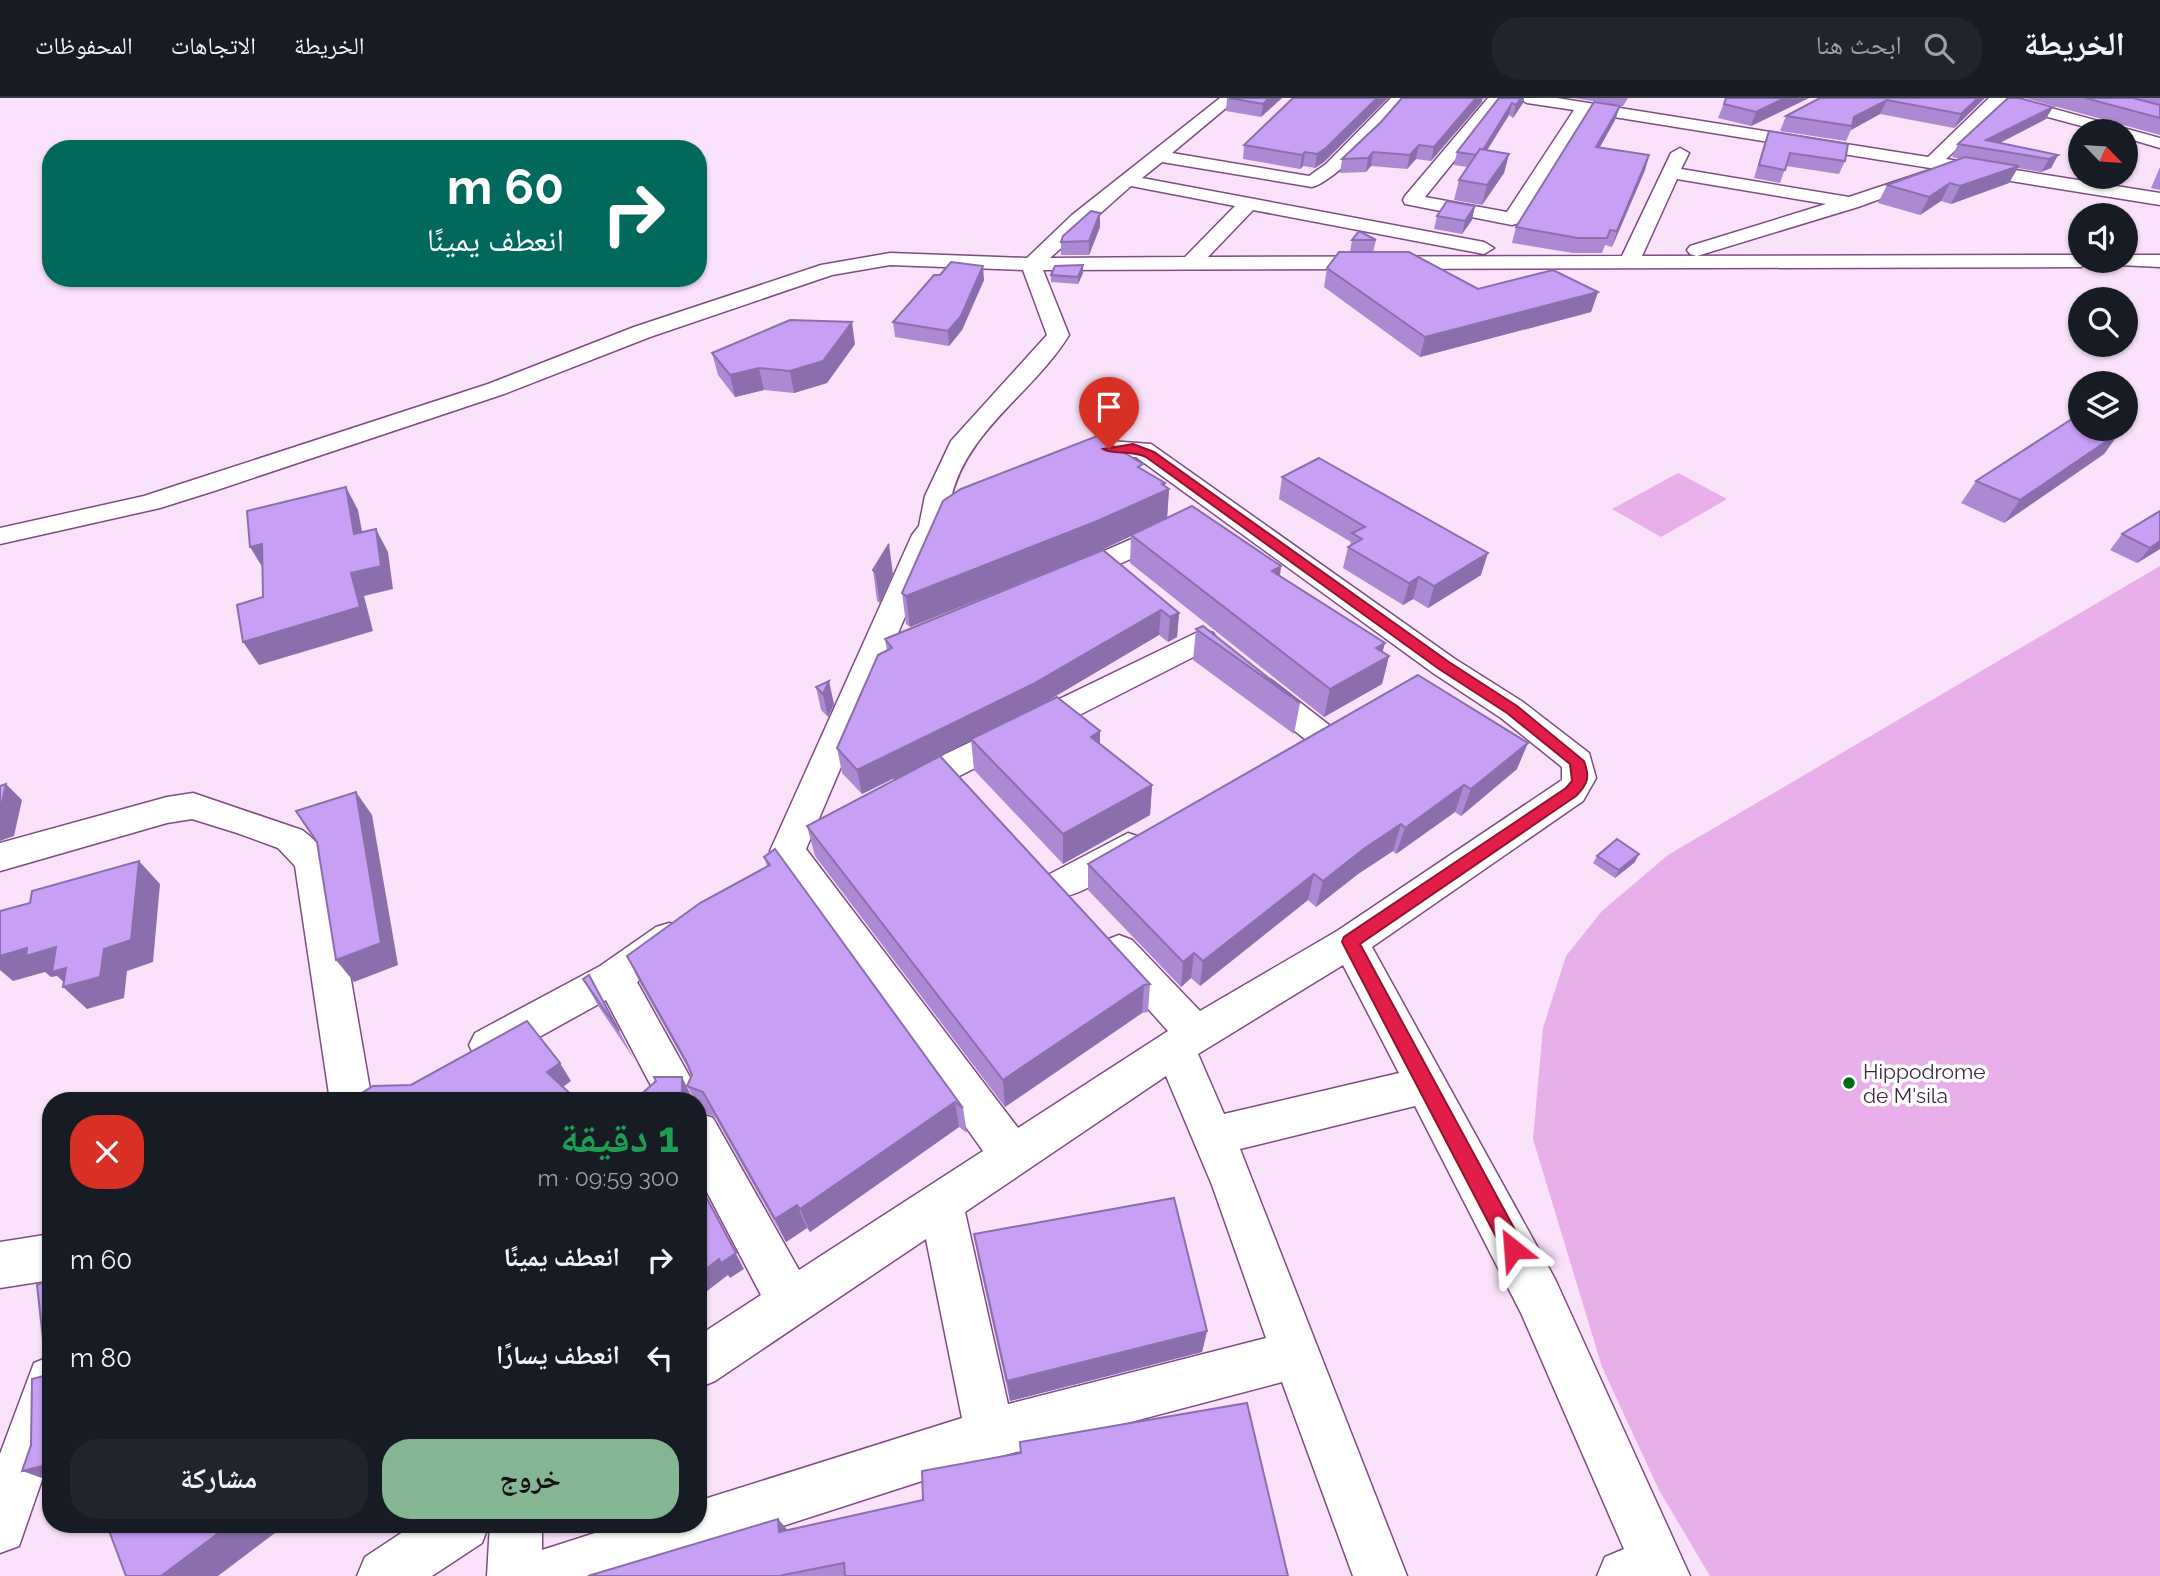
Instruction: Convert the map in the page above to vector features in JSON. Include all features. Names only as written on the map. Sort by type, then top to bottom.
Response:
[{"type":"street","points":[[1032,264],[1126,180],[1160,156],[1230,98]]},
{"type":"street","points":[[1160,156],[1298,181],[1319,180],[1400,98]]},
{"type":"street","points":[[1497,98],[1412,200],[1512,219],[1584,107]]},
{"type":"street","points":[[1527,98],[1932,163],[2068,179]]},
{"type":"street","points":[[1621,113],[1657,98]]},
{"type":"street","points":[[1932,163],[1998,98],[2074,119]]},
{"type":"street","points":[[1755,134],[1779,122]]},
{"type":"street","points":[[1630,261],[1692,124]]},
{"type":"street","points":[[2138,137],[2160,143]]},
{"type":"street","points":[[1221,167],[1240,150]]},
{"type":"street","points":[[1664,261],[1851,203],[1954,166]]},
{"type":"street","points":[[1672,173],[1851,203]]},
{"type":"street","points":[[1126,180],[1559,261]]},
{"type":"street","points":[[2124,189],[2160,199]]},
{"type":"street","points":[[1190,264],[1248,204]]},
{"type":"street","points":[[0,536],[151,502],[496,389],[642,332],[828,269],[890,259],[1032,264],[2068,261]]},
{"type":"street","points":[[2138,261],[2160,261]]},
{"type":"street","points":[[777,859],[932,525],[938,496],[963,441],[1048,351],[1058,335],[1036,284],[1032,264]]},
{"type":"street","points":[[707,1358],[790,1301],[941,1205],[1011,1154],[1186,1041],[1350,942],[1571,792],[1580,782],[1581,773],[1577,761],[1512,710],[1444,666],[1324,577],[1220,507],[1150,455],[1133,447],[1109,449],[1044,475]]},
{"type":"street","points":[[932,525],[953,511],[1005,490]]},
{"type":"street","points":[[1041,588],[1116,570],[1220,507]]},
{"type":"street","points":[[873,656],[912,641]]},
{"type":"street","points":[[874,805],[948,766],[1209,646],[1321,736]]},
{"type":"street","points":[[1411,685],[1444,666]]},
{"type":"street","points":[[948,766],[976,796]]},
{"type":"street","points":[[0,857],[167,810],[193,806],[290,839],[304,850],[313,865],[350,1092]]},
{"type":"street","points":[[777,859],[837,825]]},
{"type":"street","points":[[1154,831],[1049,876],[1091,920],[1186,1041],[1213,1136],[1380,1576]]},
{"type":"street","points":[[777,859],[1011,1154]]},
{"type":"street","points":[[458,1062],[614,977],[690,922]]},
{"type":"street","points":[[1350,942],[1538,1296],[1648,1573]]},
{"type":"street","points":[[614,977],[676,1092]]},
{"type":"street","points":[[1213,1136],[1427,1085]]},
{"type":"street","points":[[707,1149],[790,1301]]},
{"type":"street","points":[[941,1205],[990,1434]]},
{"type":"street","points":[[0,1265],[42,1258]]},
{"type":"street","points":[[707,1524],[990,1434],[1296,1354]]},
{"type":"street","points":[[0,1527],[42,1406]]},
{"type":"street","points":[[384,1576],[449,1533]]},
{"type":"street","points":[[514,1576],[516,1533]]},
{"type":"street","points":[[544,1576],[679,1533]]},
{"type":"shaded area","points":[[1678,473],[1727,499],[1661,537],[1612,509]]},
{"type":"shaded area","name":"Hippodrome de M'sila","points":[[2160,566],[2160,1576],[1710,1576],[1659,1490],[1602,1367],[1533,1139],[1543,1028],[1566,956],[1602,911],[1668,855]]},
{"type":"building","points":[[1229,98],[1269,98],[1263,104]]},
{"type":"building","points":[[1293,98],[1377,98],[1317,154],[1305,152],[1302,155],[1244,145]]},
{"type":"building","points":[[1402,98],[1476,98],[1434,147],[1419,145],[1410,155],[1373,152],[1368,158],[1342,159],[1381,122]]},
{"type":"building","points":[[1499,98],[1521,98],[1516,105],[1512,103],[1483,150],[1480,149],[1476,155],[1457,152]]},
{"type":"building","points":[[1726,98],[1785,98],[1756,112],[1724,104]]},
{"type":"building","points":[[1820,98],[1978,98],[1961,114],[1887,100],[1854,117],[1852,126],[1786,116]]},
{"type":"building","points":[[2008,98],[2019,98],[2053,107],[1986,140],[2058,155],[2049,159],[1958,144]]},
{"type":"building","points":[[2085,98],[2133,98],[2160,105],[2160,118]]},
{"type":"building","points":[[1594,102],[1620,106],[1596,147],[1649,155],[1617,231],[1610,230],[1607,238],[1578,238],[1516,227]]},
{"type":"building","points":[[1769,131],[1848,144],[1845,161],[1790,153],[1785,170],[1759,165]]},
{"type":"building","points":[[1480,149],[1509,154],[1487,185],[1459,180]]},
{"type":"building","points":[[1965,157],[2019,166],[1960,186],[1950,183],[1929,197],[1887,185]]},
{"type":"building","points":[[1447,201],[1475,206],[1465,221],[1437,216]]},
{"type":"building","points":[[1091,211],[1100,213],[1089,241],[1061,242],[1063,236]]},
{"type":"building","points":[[1359,231],[1376,240],[1352,240]]},
{"type":"building","points":[[1339,252],[1409,252],[1478,289],[1553,270],[1598,292],[1425,337],[1327,268]]},
{"type":"building","points":[[951,262],[983,266],[961,316],[948,331],[893,322],[934,275],[940,275]]},
{"type":"building","points":[[1083,265],[1078,277],[1051,275],[1055,266]]},
{"type":"building","points":[[790,320],[852,322],[823,361],[790,371],[759,368],[730,375],[712,353]]},
{"type":"building","points":[[2068,421],[2068,441],[2107,441],[2020,500],[1976,481]]},
{"type":"building","points":[[1097,436],[1143,464],[1138,467],[1165,483],[1162,484],[1169,489],[1095,522],[906,596],[902,593],[943,501],[961,489]]},
{"type":"building","points":[[1319,458],[1488,553],[1434,586],[1419,577],[1409,583],[1348,547],[1362,539],[1352,533],[1365,527],[1282,477]]},
{"type":"building","points":[[346,487],[354,534],[376,529],[381,566],[351,573],[360,607],[243,642],[237,605],[263,597],[262,544],[250,547],[247,511]]},
{"type":"building","points":[[1192,506],[1281,566],[1272,571],[1385,643],[1376,648],[1389,656],[1330,689],[1131,535]]},
{"type":"building","points":[[2160,511],[2160,541],[2150,548],[2122,534]]},
{"type":"building","points":[[889,544],[875,572],[873,570]]},
{"type":"building","points":[[1103,550],[1179,613],[1170,617],[1161,610],[1033,684],[857,770],[837,748],[878,655],[892,648],[885,639]]},
{"type":"building","points":[[1203,626],[1300,703],[1196,629]]},
{"type":"building","points":[[1418,675],[1528,743],[1471,789],[1464,785],[1405,828],[1401,824],[1323,881],[1314,874],[1203,961],[1194,953],[1183,962],[1088,864]]},
{"type":"building","points":[[829,681],[823,694],[816,687]]},
{"type":"building","points":[[1057,697],[1100,731],[1091,737],[1152,785],[1063,834],[971,739]]},
{"type":"building","points":[[940,756],[1150,984],[1144,985],[1003,1080],[807,826]]},
{"type":"building","points":[[6,784],[0,812],[0,786]]},
{"type":"building","points":[[356,792],[381,943],[336,960],[317,842],[296,811]]},
{"type":"building","points":[[1617,839],[1639,854],[1619,870],[1597,856]]},
{"type":"building","points":[[775,849],[963,1108],[955,1102],[800,1209],[797,1205],[775,1219],[707,1099],[707,1092],[687,1086],[692,1075],[686,1061],[627,956],[700,903],[770,865],[764,857]]},
{"type":"building","points":[[139,861],[131,940],[104,949],[100,977],[63,987],[66,968],[52,972],[56,947],[26,956],[27,948],[0,956],[0,911],[30,903],[32,891]]},
{"type":"building","points":[[589,975],[619,1031],[583,979]]},
{"type":"building","points":[[527,1021],[560,1063],[547,1072],[568,1092],[363,1092],[373,1086],[411,1085]]},
{"type":"building","points":[[654,1077],[682,1077],[682,1092],[644,1092],[656,1081]]},
{"type":"building","points":[[1174,1198],[1207,1331],[1007,1381],[974,1234]]},
{"type":"building","points":[[707,1199],[736,1253],[721,1263],[719,1259],[707,1268]]},
{"type":"building","points":[[42,1282],[42,1330],[37,1285]]},
{"type":"building","points":[[42,1376],[42,1466],[22,1471],[31,1445],[32,1379]]},
{"type":"building","points":[[1247,1403],[1288,1576],[845,1576],[844,1563],[783,1576],[588,1576],[778,1519],[779,1532],[923,1500],[922,1471],[1021,1453],[1020,1442]]},
{"type":"building","points":[[110,1533],[219,1533],[161,1576],[126,1576]]},
{"type":"place","name":"Hippodrome de M'sila","points":[[1849,1083]]},
{"type":"route","points":[[1109,449],[1142,449],[1220,507],[1324,577],[1444,666],[1512,710],[1577,761],[1581,773],[1580,782],[1571,792],[1350,942],[1513,1249]]}]
